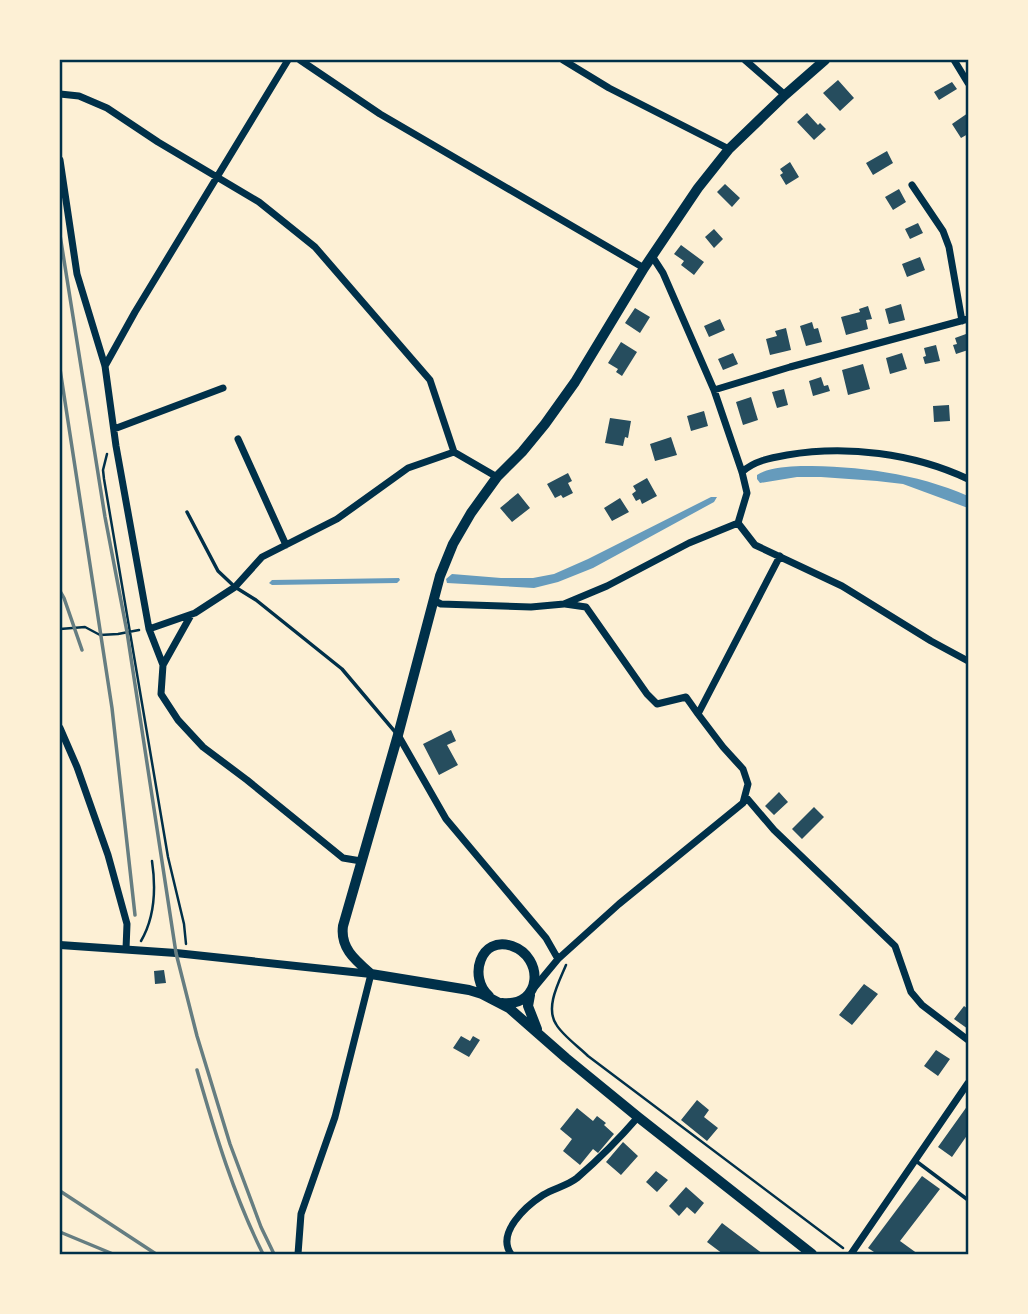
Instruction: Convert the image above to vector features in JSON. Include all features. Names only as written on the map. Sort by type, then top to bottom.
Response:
[{"type":"main road","points":[[812,1255],[638,1117],[509,1008],[482,994],[454,987],[371,974],[344,946],[341,936],[433,600],[453,544],[497,477],[537,433],[567,393],[644,268],[698,188],[729,149],[825,60]]},
{"type":"main road","points":[[531,992],[516,1002],[495,1000],[482,988],[478,976],[482,956],[498,945],[512,946],[529,961],[534,974],[530,1012],[541,1035]]},
{"type":"main road","points":[[454,987],[467,982],[478,969]]},
{"type":"street","points":[[105,366],[288,60]]},
{"type":"street","points":[[300,60],[380,114],[644,268]]},
{"type":"street","points":[[562,60],[609,88],[729,149]]},
{"type":"street","points":[[745,60],[785,95]]},
{"type":"street","points":[[954,60],[968,83]]},
{"type":"street","points":[[60,93],[79,96],[107,108],[259,202],[315,247],[430,380],[454,452],[497,477]]},
{"type":"street","points":[[60,160],[76,274],[105,366],[149,629],[163,665]]},
{"type":"street","points":[[714,390],[965,320],[943,231],[912,185]]},
{"type":"street","points":[[652,256],[663,273],[714,390],[742,472],[747,493],[738,523]]},
{"type":"street","points":[[114,429],[223,388]]},
{"type":"street","points":[[238,439],[286,545]]},
{"type":"street","points":[[742,472],[751,464],[775,457],[830,451],[886,454],[939,467],[968,478]]},
{"type":"street","points":[[149,629],[191,614],[235,586],[262,557],[337,519],[408,468],[454,452]]},
{"type":"street","points":[[738,523],[755,545],[842,586],[968,661]]},
{"type":"street","points":[[564,604],[607,586],[689,542],[738,523]]},
{"type":"street","points":[[698,714],[779,556]]},
{"type":"street","points":[[433,600],[442,604],[531,607],[564,604],[586,607],[647,694],[657,704],[686,697],[743,769],[748,784],[743,803],[619,904],[558,959],[531,992]]},
{"type":"street","points":[[191,614],[163,665],[161,694],[178,720],[203,747],[343,858],[361,861]]},
{"type":"street","points":[[60,728],[77,767],[108,855],[127,924],[131,950]]},
{"type":"street","points":[[398,735],[446,819],[545,938],[558,959]]},
{"type":"street","points":[[745,796],[774,830],[895,946],[911,992],[922,1005],[968,1040]]},
{"type":"street","points":[[60,945],[187,954],[371,974],[335,1116],[301,1214],[298,1255]]},
{"type":"street","points":[[851,1254],[968,1083]]},
{"type":"street","points":[[511,1255],[508,1251],[507,1235],[513,1223],[545,1194],[570,1184],[617,1142],[638,1117]]},
{"type":"lane","points":[[187,512],[218,571],[342,669],[398,735]]},
{"type":"lane","points":[[916,1161],[968,1200]]},
{"type":"path","points":[[108,449],[103,470],[168,857],[184,924],[187,954]]},
{"type":"path","points":[[60,629],[85,627],[100,635],[149,629]]},
{"type":"path","points":[[131,950],[147,931],[155,882],[152,861]]},
{"type":"path","points":[[566,964],[551,1012],[556,1025],[588,1056],[851,1254]]},
{"type":"water","points":[[801,466],[844,467],[907,476],[968,496],[968,508],[903,484],[821,477],[797,477],[760,483],[757,479],[757,475],[767,470]]},
{"type":"water","points":[[711,497],[717,497],[714,502],[593,568],[558,582],[534,588],[447,583],[446,579],[452,574],[533,578],[554,574]]},
{"type":"water","points":[[399,578],[397,583],[269,583],[272,580]]},
{"type":"building","points":[[838,80],[854,98],[840,111],[823,93]]},
{"type":"building","points":[[952,82],[957,89],[939,100],[934,92]]},
{"type":"building","points":[[807,113],[826,129],[814,140],[797,122]]},
{"type":"building","points":[[968,113],[968,134],[961,138],[952,124]]},
{"type":"building","points":[[887,151],[893,163],[873,175],[866,163]]},
{"type":"building","points":[[790,162],[799,177],[786,185],[780,175],[783,173],[780,169]]},
{"type":"building","points":[[725,184],[740,198],[732,207],[717,192]]},
{"type":"building","points":[[899,189],[906,202],[893,210],[885,197]]},
{"type":"building","points":[[918,223],[923,233],[910,239],[905,229]]},
{"type":"building","points":[[714,229],[723,239],[714,248],[705,237]]},
{"type":"building","points":[[681,245],[704,262],[694,275],[681,265],[684,261],[674,254]]},
{"type":"building","points":[[920,257],[925,270],[907,277],[902,264]]},
{"type":"building","points":[[901,304],[905,320],[889,324],[885,309]]},
{"type":"building","points":[[868,306],[872,319],[866,320],[868,329],[846,335],[841,317],[860,312],[859,309]]},
{"type":"building","points":[[635,308],[650,317],[640,333],[625,323]]},
{"type":"building","points":[[720,319],[725,330],[709,337],[704,326]]},
{"type":"building","points":[[812,322],[814,329],[818,328],[822,342],[806,346],[800,326]]},
{"type":"building","points":[[786,328],[791,350],[770,355],[766,339],[777,336],[775,331]]},
{"type":"building","points":[[966,334],[968,350],[956,354],[953,345],[957,344],[955,338]]},
{"type":"building","points":[[621,342],[637,352],[622,376],[616,372],[618,369],[608,363]]},
{"type":"building","points":[[936,345],[940,361],[925,364],[924,348]]},
{"type":"building","points":[[733,353],[738,364],[723,370],[718,359]]},
{"type":"building","points":[[902,353],[907,369],[890,374],[886,358]]},
{"type":"building","points":[[863,364],[870,389],[848,395],[842,370]]},
{"type":"building","points":[[821,377],[824,386],[828,385],[830,391],[813,396],[809,381]]},
{"type":"building","points":[[784,389],[788,405],[777,408],[772,392]]},
{"type":"building","points":[[751,397],[758,420],[743,425],[736,402]]},
{"type":"building","points":[[949,405],[950,421],[934,422],[933,406]]},
{"type":"building","points":[[704,411],[708,426],[691,431],[687,416]]},
{"type":"building","points":[[610,418],[631,421],[628,438],[625,437],[623,446],[605,443]]},
{"type":"building","points":[[671,437],[677,455],[655,461],[650,444]]},
{"type":"building","points":[[568,473],[572,481],[568,483],[573,493],[563,498],[561,495],[555,498],[547,484]]},
{"type":"building","points":[[647,478],[657,496],[642,504],[640,499],[636,501],[632,494],[636,491],[633,486]]},
{"type":"building","points":[[518,493],[530,508],[512,522],[500,508]]},
{"type":"building","points":[[620,498],[629,512],[612,521],[604,508]]},
{"type":"building","points":[[451,730],[456,741],[447,745],[458,765],[439,775],[423,744]]},
{"type":"building","points":[[779,792],[788,802],[774,815],[765,806]]},
{"type":"building","points":[[814,807],[824,817],[802,839],[792,829]]},
{"type":"building","points":[[164,970],[166,983],[155,984],[154,971]]},
{"type":"building","points":[[864,984],[878,994],[852,1025],[839,1015]]},
{"type":"building","points":[[964,1006],[968,1009],[968,1029],[954,1019]]},
{"type":"building","points":[[461,1036],[470,1041],[473,1036],[480,1040],[469,1057],[453,1048]]},
{"type":"building","points":[[936,1050],[950,1059],[938,1076],[924,1066]]},
{"type":"building","points":[[697,1100],[709,1110],[704,1117],[718,1128],[707,1141],[681,1120]]},
{"type":"building","points":[[968,1105],[968,1134],[952,1157],[938,1147]]},
{"type":"building","points":[[577,1108],[593,1121],[597,1116],[614,1134],[598,1153],[593,1149],[580,1165],[563,1151],[572,1139],[560,1129]]},
{"type":"building","points":[[623,1142],[638,1156],[621,1175],[606,1162]]},
{"type":"building","points":[[656,1171],[668,1180],[657,1192],[646,1182]]},
{"type":"building","points":[[922,1176],[940,1189],[900,1241],[918,1254],[877,1254],[868,1248]]},
{"type":"building","points":[[686,1187],[704,1203],[695,1214],[687,1207],[679,1216],[669,1206]]},
{"type":"building","points":[[722,1223],[763,1254],[723,1254],[707,1242]]},
{"type":"railway","points":[[60,235],[105,517],[127,632],[176,953],[197,1036],[230,1144],[274,1254]]},
{"type":"railway","points":[[60,369],[112,708],[135,915]]},
{"type":"railway","points":[[60,591],[82,650]]},
{"type":"railway","points":[[197,1070],[234,1187],[263,1254]]},
{"type":"railway","points":[[60,1191],[156,1254]]},
{"type":"railway","points":[[60,1232],[113,1254]]}]
